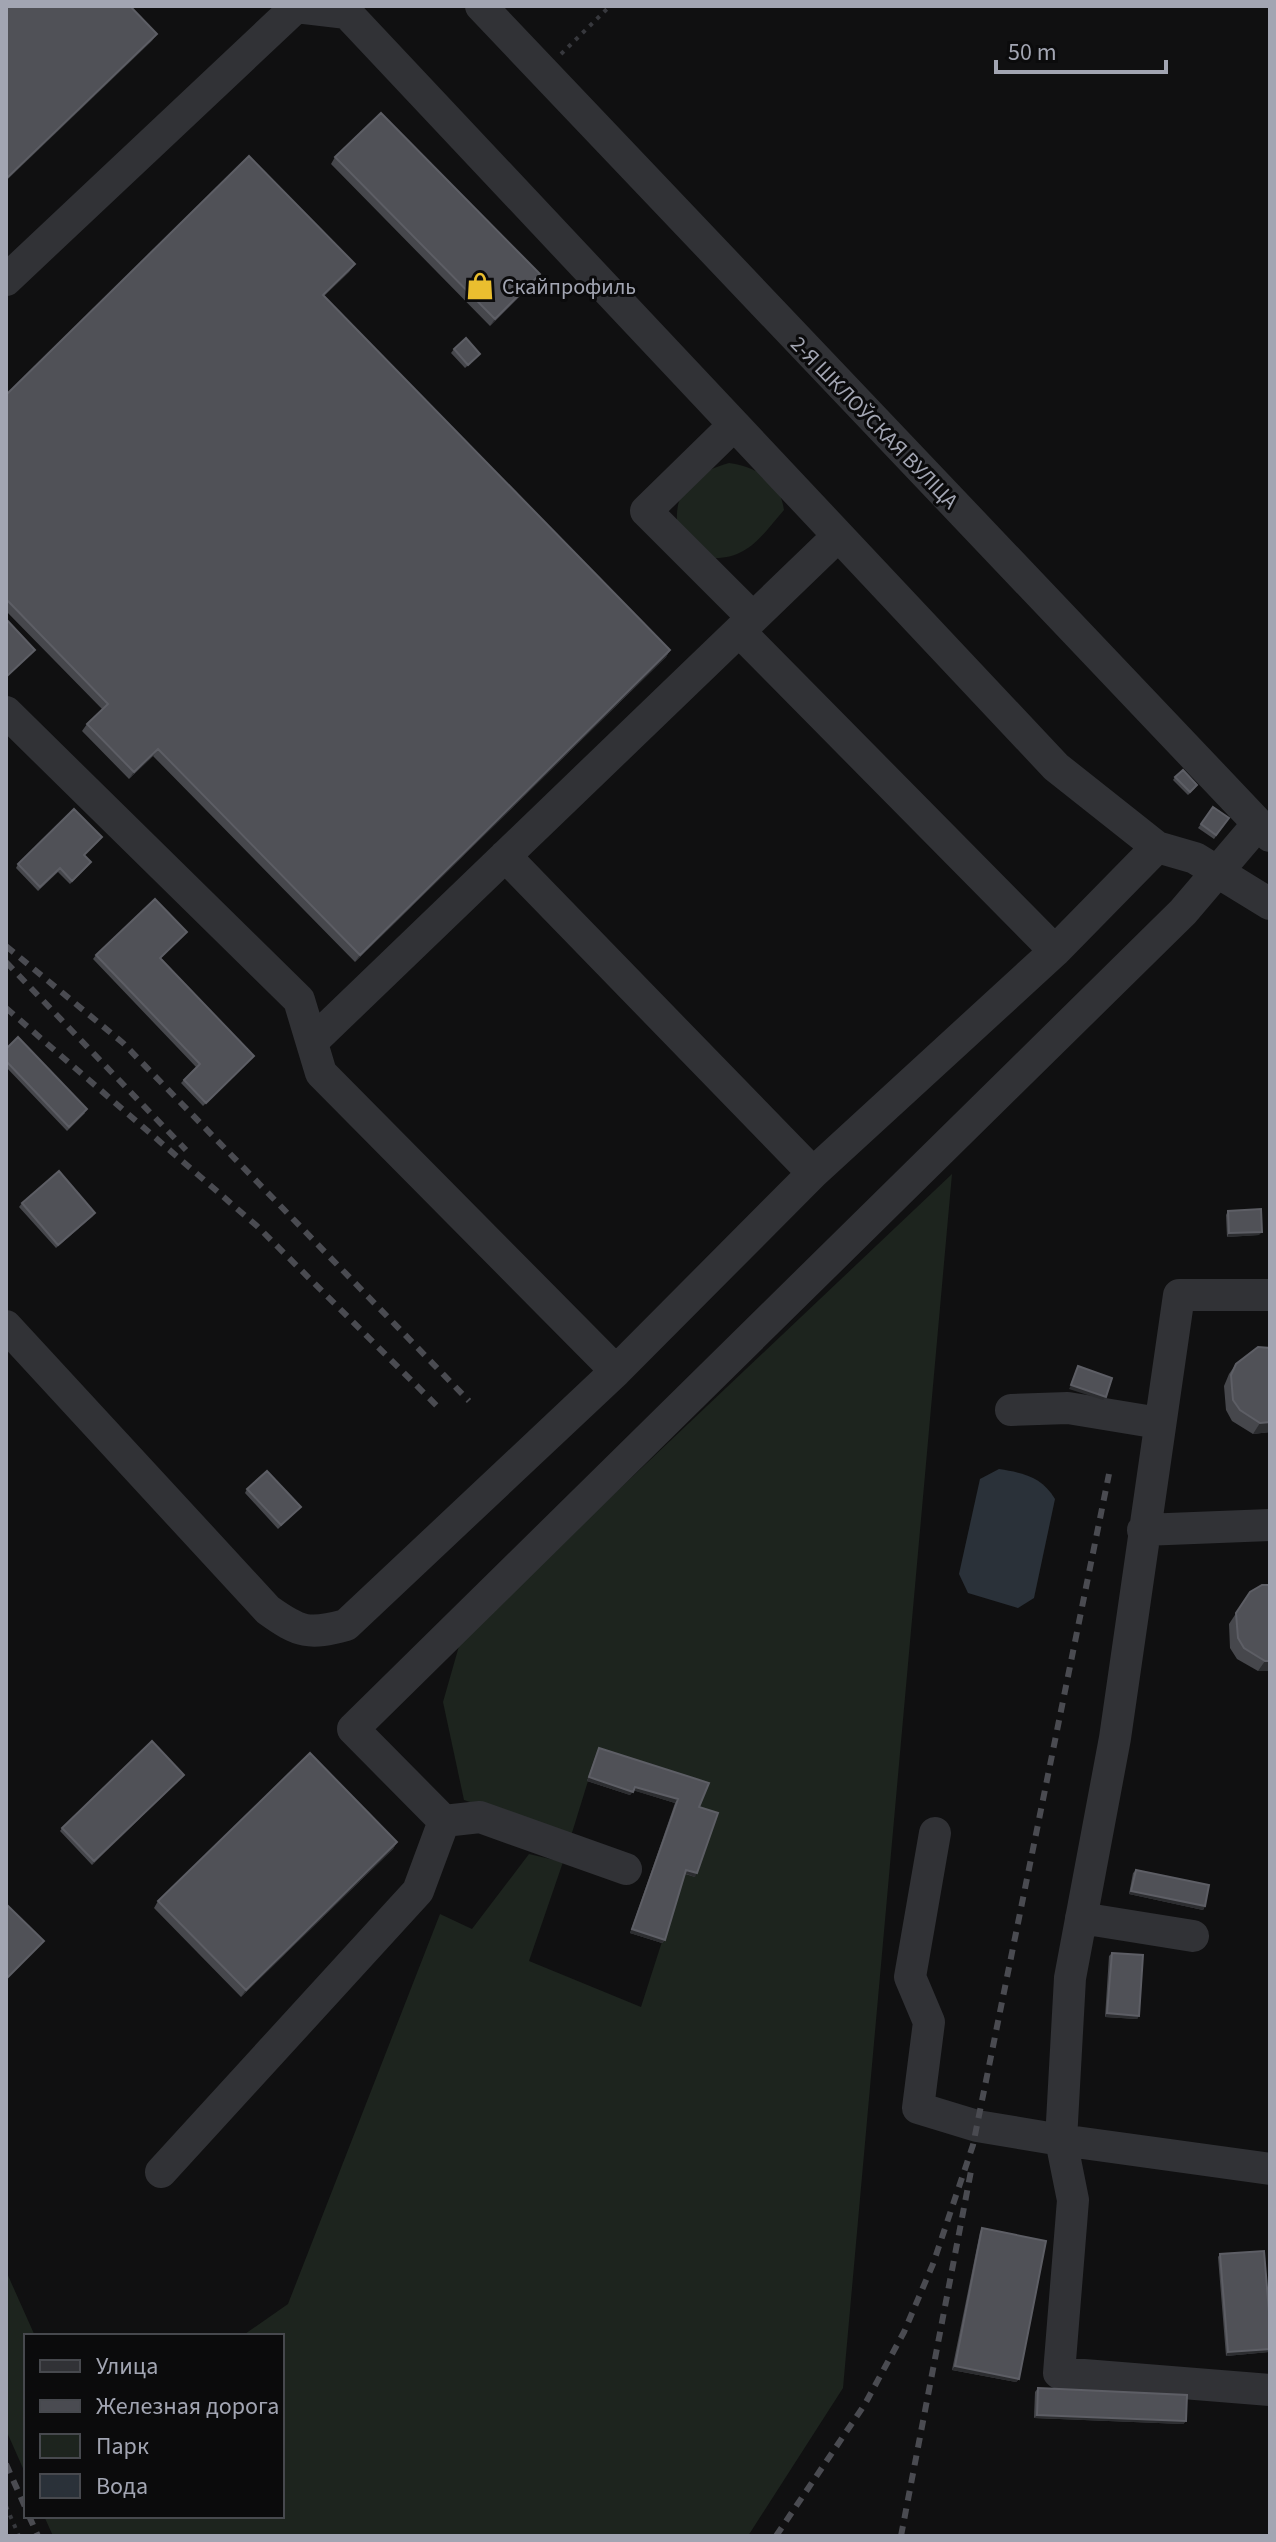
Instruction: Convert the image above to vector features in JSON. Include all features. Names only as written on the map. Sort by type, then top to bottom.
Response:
[{"type":"street","name":"2-Я ШКЛОЎСКАЯ ВУЛІЦА","points":[[481,6],[1264,830]]},
{"type":"street","points":[[6,280],[296,7],[347,13],[1056,767],[1157,847],[1195,858],[1270,904]]},
{"type":"street","points":[[734,425],[646,511],[746,624],[1055,951]]},
{"type":"street","points":[[312,1042],[838,536]]},
{"type":"street","points":[[6,712],[299,1000],[321,1073],[616,1371]]},
{"type":"street","points":[[444,1821],[353,1729],[1264,830]]},
{"type":"street","points":[[6,1326],[268,1610],[291,1627],[315,1634],[346,1625],[616,1371],[813,1173],[1055,951],[1157,847]]},
{"type":"street","points":[[505,856],[813,1173]]},
{"type":"street","points":[[1270,1295],[1179,1295],[1115,1738],[1070,1978],[1061,2140],[1073,2200],[1059,2373],[1270,2390]]},
{"type":"street","points":[[1011,1410],[1068,1408],[1159,1423]]},
{"type":"street","points":[[1143,1530],[1270,1525]]},
{"type":"street","points":[[444,1821],[480,1817],[626,1869]]},
{"type":"street","points":[[161,2172],[418,1891],[444,1821]]},
{"type":"street","points":[[935,1833],[910,1977],[929,2022],[918,2108],[977,2126],[1270,2169]]},
{"type":"street","points":[[1081,1918],[1193,1936]]},
{"type":"path","points":[[542,73],[610,6]]},
{"type":"path","points":[[6,2506],[19,2536]]},
{"type":"green space","points":[[729,463],[765,477],[778,491],[784,510],[746,549],[715,558],[677,521],[677,509],[684,490],[698,476]]},
{"type":"green space","points":[[952,1174],[843,2388],[748,2536],[53,2536],[45,2518],[284,2518],[284,2334],[245,2334],[288,2304],[440,1914],[472,1929],[529,1854],[563,1862],[529,1961],[641,2007],[684,1873],[695,1876],[716,1817],[597,1752],[571,1836],[464,1800],[443,1702],[461,1639]]},
{"type":"green space","points":[[6,2271],[34,2334],[24,2334],[24,2470],[6,2430]]},
{"type":"water","points":[[999,1469],[1032,1477],[1055,1499],[1034,1598],[1018,1608],[968,1593],[959,1574],[980,1479]]},
{"type":"building","points":[[6,6],[130,6],[157,34],[6,179]]},
{"type":"building","points":[[381,113],[540,274],[495,319],[335,157]]},
{"type":"building","points":[[249,156],[355,264],[323,295],[670,650],[360,955],[158,749],[134,772],[87,724],[108,704],[6,599],[6,395]]},
{"type":"building","points":[[466,338],[480,354],[468,365],[454,349]]},
{"type":"building","points":[[6,619],[35,650],[6,677]]},
{"type":"building","points":[[1183,770],[1197,785],[1190,792],[1175,777]]},
{"type":"building","points":[[1213,807],[1229,818],[1216,835],[1201,824]]},
{"type":"building","points":[[74,809],[102,837],[84,855],[91,862],[72,881],[60,868],[40,887],[18,864]]},
{"type":"building","points":[[155,899],[187,932],[160,958],[254,1056],[206,1103],[184,1080],[200,1064],[96,955]]},
{"type":"building","points":[[18,1037],[87,1109],[69,1127],[6,1061],[6,1049]]},
{"type":"building","points":[[59,1171],[95,1213],[58,1245],[22,1203]]},
{"type":"building","points":[[1261,1209],[1262,1232],[1229,1233],[1228,1211]]},
{"type":"building","points":[[1258,1347],[1270,1348],[1270,1422],[1260,1423],[1240,1410],[1233,1400],[1231,1375],[1236,1364]]},
{"type":"building","points":[[1078,1366],[1112,1378],[1106,1397],[1071,1385]]},
{"type":"building","points":[[267,1471],[301,1507],[281,1525],[247,1489]]},
{"type":"building","points":[[1262,1585],[1270,1585],[1270,1661],[1244,1648],[1238,1638],[1236,1613],[1250,1592]]},
{"type":"building","points":[[152,1741],[184,1775],[94,1861],[62,1828]]},
{"type":"building","points":[[599,1748],[709,1783],[699,1807],[718,1813],[697,1873],[686,1870],[665,1940],[632,1929],[678,1799],[635,1787],[633,1792],[589,1777]]},
{"type":"building","points":[[310,1753],[397,1842],[246,1990],[158,1901]]},
{"type":"building","points":[[1136,1870],[1209,1885],[1205,1906],[1131,1891]]},
{"type":"building","points":[[6,1904],[44,1941],[6,1979]]},
{"type":"building","points":[[1112,1953],[1143,1955],[1139,2016],[1107,2013]]},
{"type":"building","points":[[982,2228],[1046,2241],[1019,2379],[955,2366]]},
{"type":"building","points":[[1264,2251],[1270,2349],[1228,2352],[1220,2254]]},
{"type":"building","points":[[1038,2388],[1187,2395],[1186,2421],[1037,2415]]},
{"type":"railway","points":[[6,946],[123,1043],[469,1401]]},
{"type":"railway","points":[[6,962],[186,1150]]},
{"type":"railway","points":[[6,1008],[257,1226],[441,1410]]},
{"type":"railway","points":[[776,2536],[865,2404],[904,2332],[933,2264],[973,2145],[1109,1474]]},
{"type":"railway","points":[[901,2536],[971,2171]]},
{"type":"railway","points":[[6,2464],[24,2504]]},
{"type":"railway","points":[[30,2518],[38,2536]]},
{"type":"place","name":"Скайпрофиль","points":[[480,286]]}]
